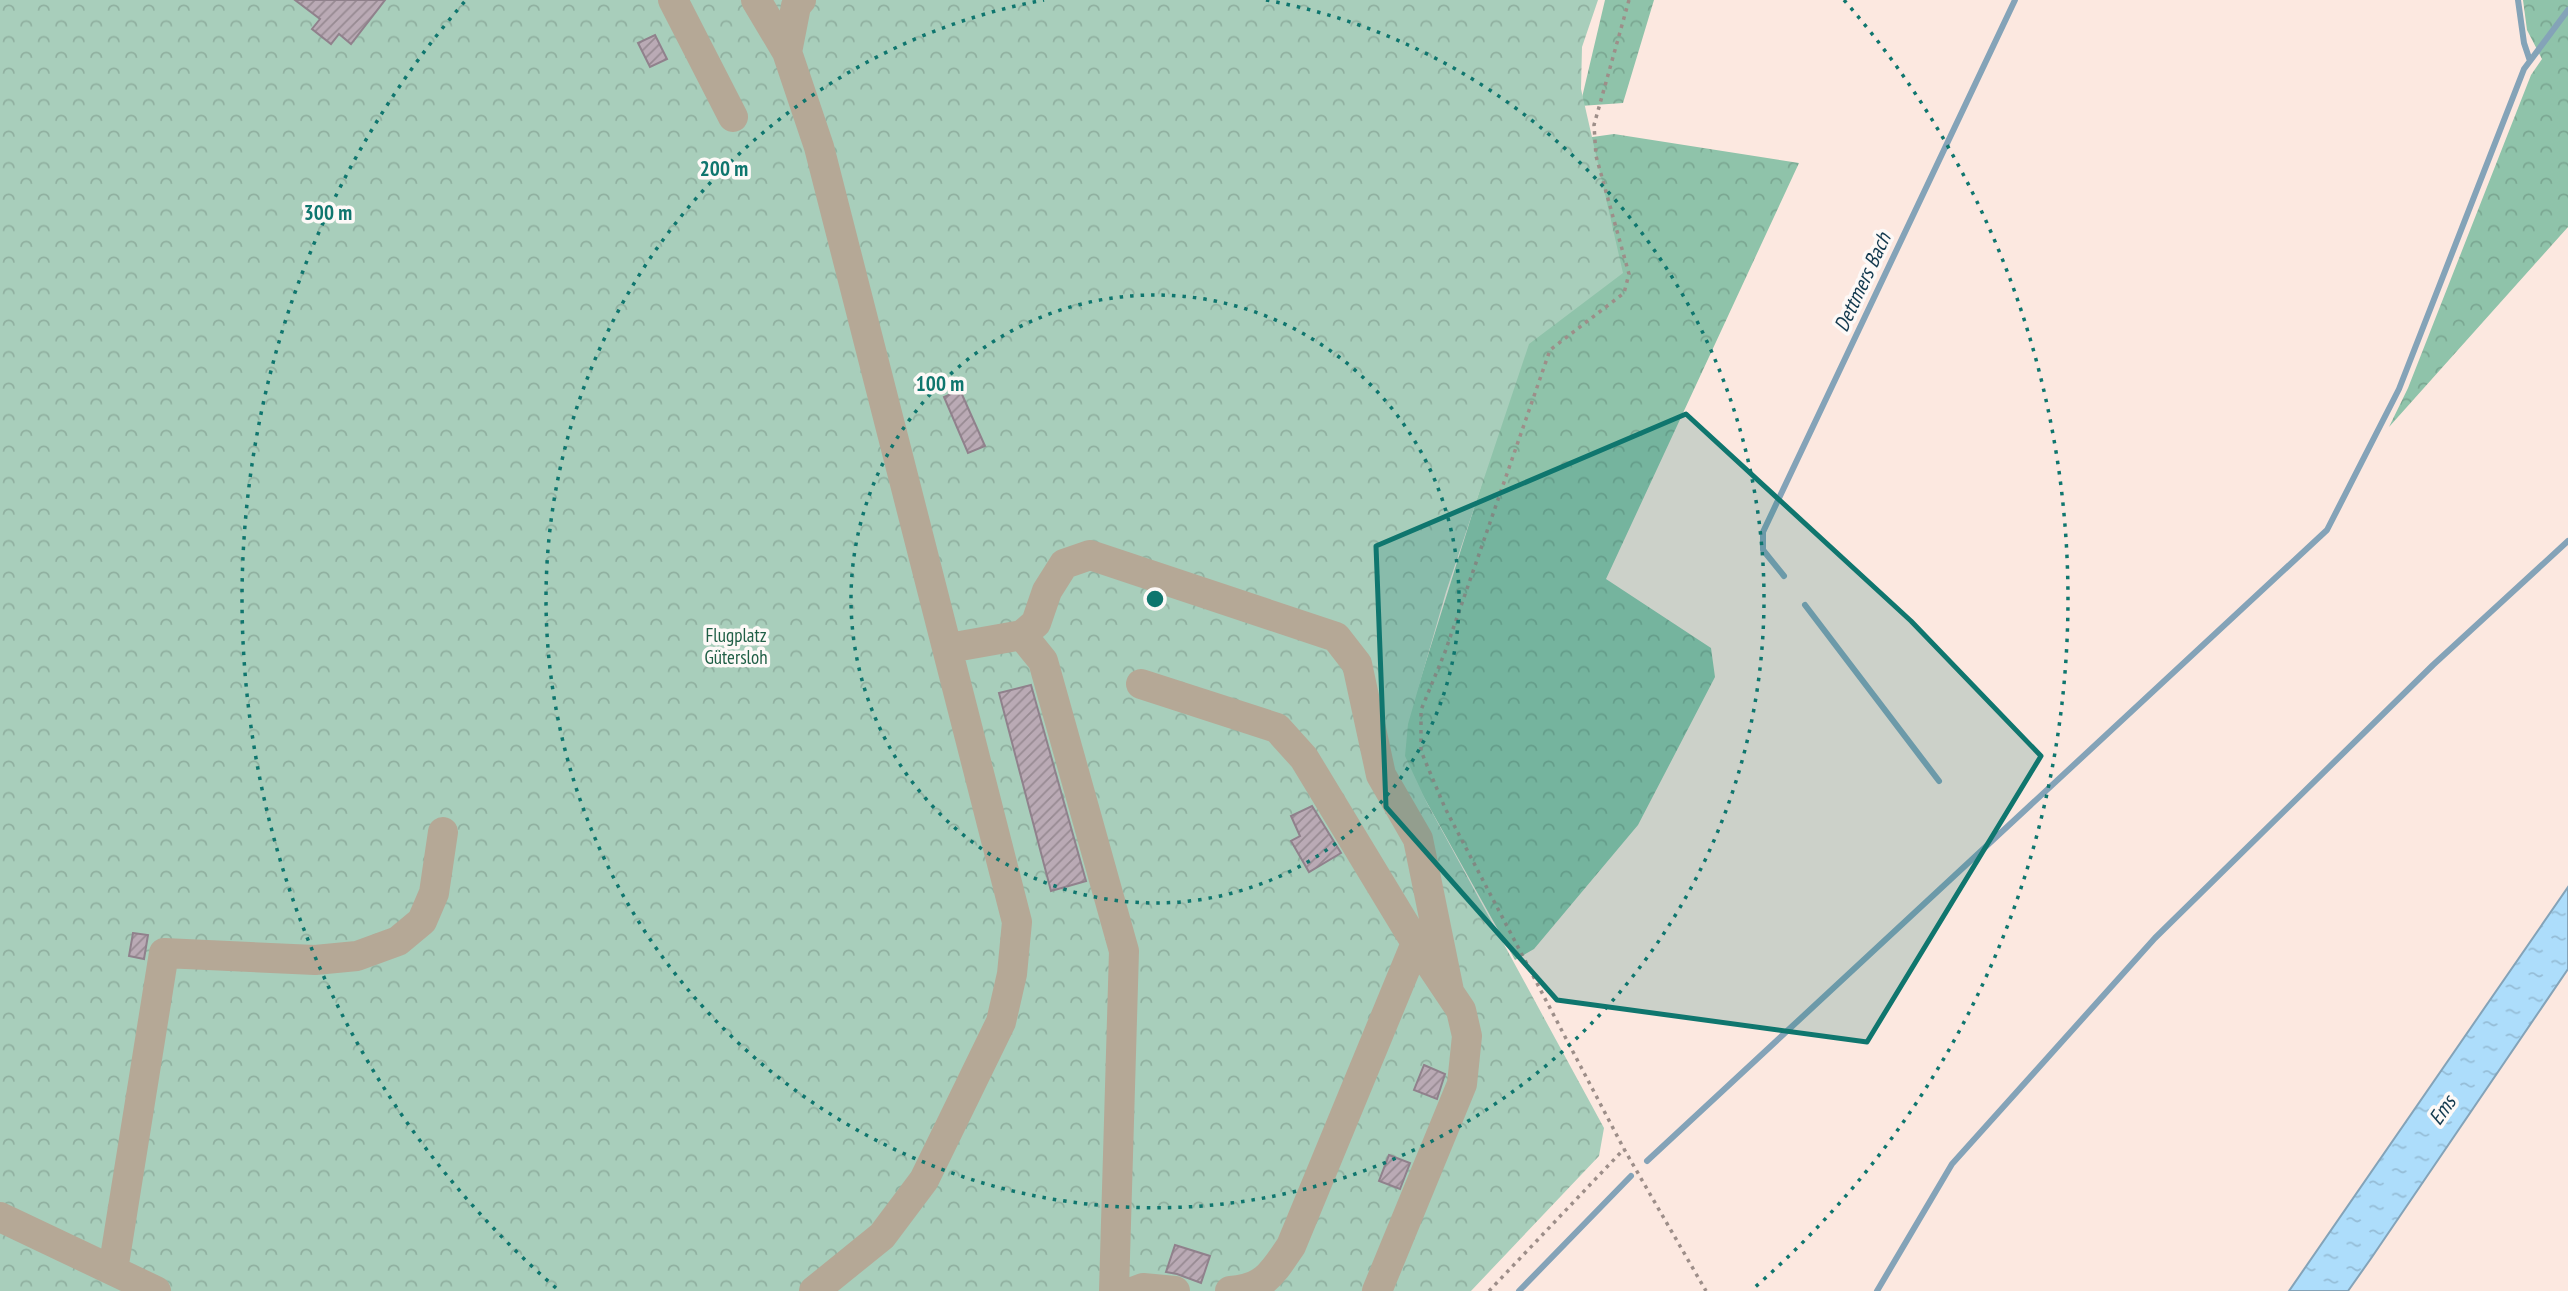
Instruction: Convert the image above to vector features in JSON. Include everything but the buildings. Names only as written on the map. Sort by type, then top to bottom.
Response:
[{"type":"lane","points":[[673,0],[733,117]]},
{"type":"lane","points":[[756,0],[787,52],[819,147],[1017,922],[1012,974],[1001,1022],[924,1180],[882,1236],[814,1291]]},
{"type":"lane","points":[[787,52],[796,6],[801,0]]},
{"type":"lane","points":[[949,648],[1022,635],[1036,623],[1047,591],[1064,564],[1090,555],[1336,637],[1357,664],[1381,775],[1418,839],[1449,991]]},
{"type":"lane","points":[[1022,635],[1043,662],[1124,951],[1114,1291]]},
{"type":"lane","points":[[1141,684],[1277,729],[1304,758],[1416,943],[1461,1010],[1467,1036],[1462,1084],[1377,1291]]},
{"type":"lane","points":[[113,1270],[164,953],[315,960],[357,956],[398,941],[422,921],[434,893],[443,832]]},
{"type":"lane","points":[[1230,1291],[1246,1290],[1270,1277],[1291,1245],[1416,943]]},
{"type":"lane","points":[[0,1217],[156,1291]]},
{"type":"lane","points":[[1135,1291],[1143,1288],[1175,1291]]},
{"type":"path","points":[[1629,0],[1594,125],[1596,156],[1629,274],[1624,293],[1550,351],[1445,652],[1421,710],[1421,751],[1445,808],[1625,1149],[1706,1291]]},
{"type":"path","points":[[1489,1291],[1625,1149]]},
{"type":"highlighted area","points":[[1686,414],[1911,621],[2041,756],[1867,1042],[1557,1000],[1386,807],[1376,546]]},
{"type":"green space","name":"Flugplatz Gütersloh","points":[[0,0],[1598,0],[1582,47],[1581,89],[1623,273],[1529,344],[1446,592],[1408,724],[1405,756],[1427,803],[1604,1128],[1599,1156],[1471,1291],[0,1291]]},
{"type":"green space","points":[[1605,0],[1654,0],[1623,103],[1580,106]]},
{"type":"green space","points":[[2523,0],[2568,0],[2568,227],[2389,427],[2408,388],[2531,75],[2542,59],[2527,30]]},
{"type":"green space","points":[[1614,134],[1799,163],[1606,579],[1711,648],[1715,677],[1638,825],[1534,949],[1515,960],[1398,751],[1526,342],[1571,140]]},
{"type":"water","name":"Ems","points":[[2568,887],[2568,969],[2372,1257],[2348,1291],[2289,1291]]},
{"type":"waterway","name":"Dettmers Bach","points":[[1784,576],[1763,550],[1763,532],[2015,0]]},
{"type":"waterway","points":[[2518,0],[2524,43],[2530,61]]},
{"type":"waterway","points":[[1647,1161],[2327,530],[2399,389],[2524,69],[2568,10]]},
{"type":"waterway","points":[[1877,1291],[1952,1164],[2155,938],[2433,665],[2568,541]]},
{"type":"waterway","name":"Dettmers Bach","points":[[1805,605],[1939,781]]},
{"type":"waterway","points":[[1519,1291],[1631,1176]]}]
